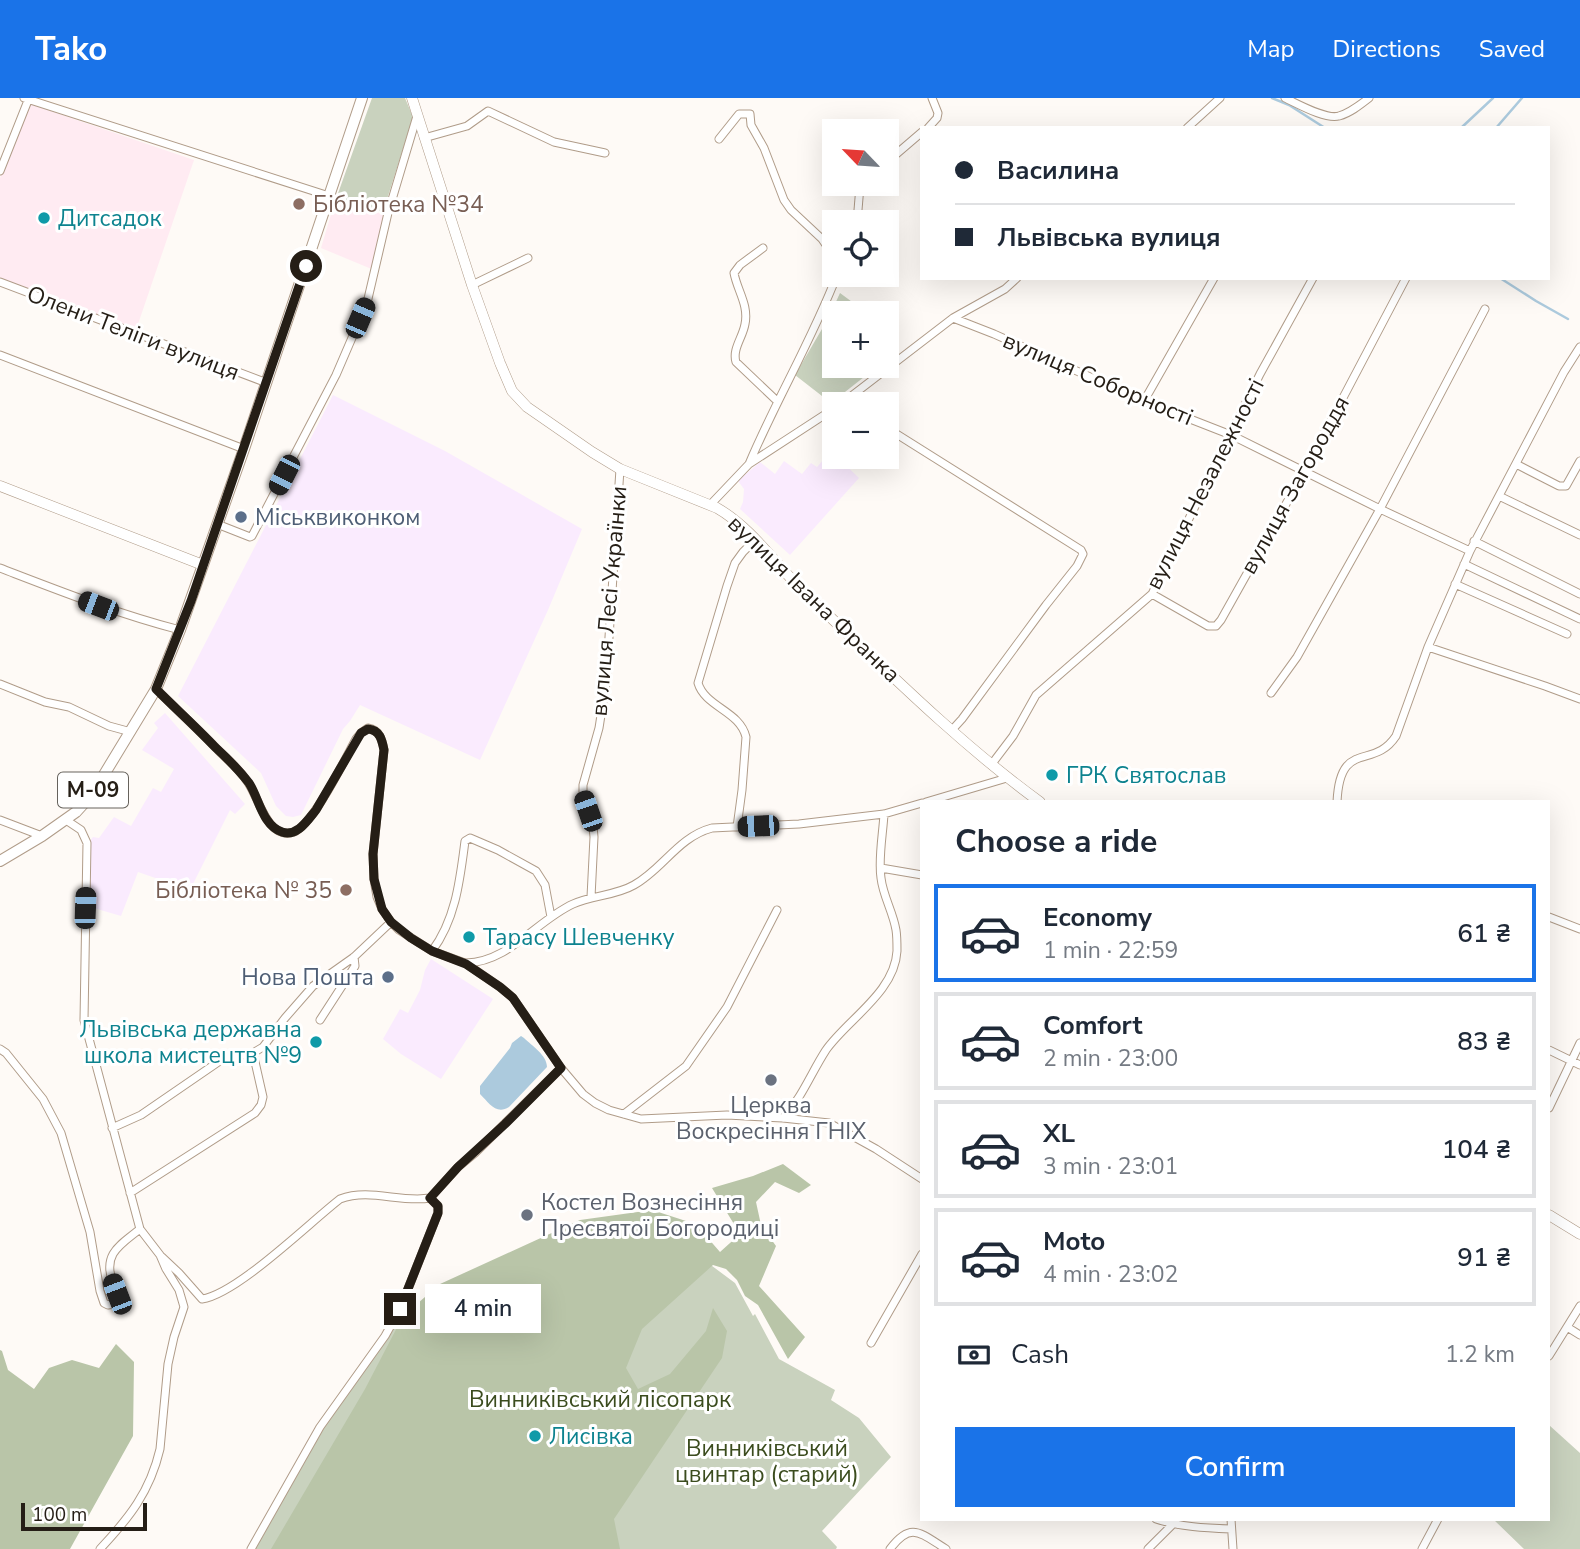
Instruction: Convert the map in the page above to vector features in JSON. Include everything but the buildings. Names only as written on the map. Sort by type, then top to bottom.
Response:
[{"type":"main road","name":"М-09","points":[[0,862],[66,820],[86,800],[156,689],[180,630],[244,449],[362,98]]},
{"type":"street","points":[[0,171],[27,98],[329,196]]},
{"type":"street","name":"вулиця Івана Франка","points":[[412,98],[472,285],[512,391],[527,407],[620,469],[727,514],[795,583],[951,730],[1007,778],[1038,800]]},
{"type":"street","points":[[930,126],[939,113],[932,98]]},
{"type":"street","points":[[1189,126],[1220,98]]},
{"type":"street","points":[[1284,98],[1327,116],[1336,117],[1348,113],[1369,98]]},
{"type":"street","points":[[424,138],[467,126],[488,111],[554,142],[605,153]]},
{"type":"street","points":[[719,139],[739,114],[750,114],[751,125],[764,148],[784,200],[822,239]]},
{"type":"street","points":[[217,524],[253,536],[336,375],[367,303],[388,213],[417,116]]},
{"type":"street","points":[[900,151],[920,134]]},
{"type":"street","points":[[763,248],[740,265],[734,273],[746,315],[734,357],[777,401]]},
{"type":"street","points":[[472,285],[528,258]]},
{"type":"street","points":[[857,392],[953,318],[1005,289],[1015,280]]},
{"type":"street","points":[[1144,401],[1213,280]]},
{"type":"street","name":"вулиця Незалежності","points":[[991,765],[1013,736],[1036,695],[1152,594],[1260,374],[1312,280]]},
{"type":"street","name":"вулиця Загороддя","points":[[1152,594],[1208,626],[1216,625],[1221,620],[1305,470],[1405,280]]},
{"type":"street","name":"Олени Теліги вулиця","points":[[0,282],[267,383]]},
{"type":"street","points":[[749,464],[832,287]]},
{"type":"street","points":[[1271,693],[1297,657],[1380,509],[1485,309]]},
{"type":"street","name":"вулиця Соборності","points":[[953,318],[1144,401],[1231,435],[1470,551]]},
{"type":"street","points":[[1337,800],[1339,780],[1348,763],[1387,747],[1394,739],[1428,647],[1474,541],[1580,347]]},
{"type":"street","points":[[0,355],[244,449]]},
{"type":"street","points":[[710,505],[749,464],[822,416]]},
{"type":"street","points":[[899,436],[1081,550],[1083,558],[951,730]]},
{"type":"street","points":[[1516,464],[1563,487],[1580,461]]},
{"type":"street","name":"вулиця Лесі Українки","points":[[591,897],[594,838],[593,826],[583,797],[583,785],[606,683],[620,469]]},
{"type":"street","points":[[0,485],[203,565]]},
{"type":"street","points":[[1499,496],[1580,535]]},
{"type":"street","points":[[737,827],[746,737],[740,723],[705,695],[698,683],[735,563],[755,540]]},
{"type":"street","points":[[1474,541],[1580,594]]},
{"type":"street","points":[[1464,564],[1580,619]]},
{"type":"street","points":[[0,568],[98,606],[180,630]]},
{"type":"street","points":[[1455,584],[1567,634]]},
{"type":"street","points":[[1428,647],[1580,699]]},
{"type":"street","points":[[0,684],[45,702],[69,707],[109,726],[131,732]]},
{"type":"street","points":[[156,689],[238,770],[254,791],[269,823],[283,832],[299,830],[316,810],[361,733],[368,729],[377,732],[384,750],[373,854],[374,879],[382,909],[391,922],[405,934],[432,951],[466,964],[513,998],[561,1068],[583,1094],[595,1103],[641,1119],[727,1115],[828,1123],[876,1149],[920,1178]]},
{"type":"street","points":[[931,800],[1007,778]]},
{"type":"street","points":[[466,964],[497,956],[551,916],[576,902],[622,891],[636,884],[689,838],[704,830],[799,824],[884,814],[920,803]]},
{"type":"street","points":[[783,1118],[800,1096],[827,1049],[872,1000],[888,979],[895,964],[896,930],[881,879],[884,814]]},
{"type":"street","points":[[0,820],[42,836]]},
{"type":"street","points":[[66,820],[81,830],[87,843],[84,1020],[130,1193],[141,1229],[160,1255],[202,1299],[209,1298],[243,1278],[340,1199],[364,1194],[411,1200],[430,1198],[458,1167],[561,1068]]},
{"type":"street","points":[[432,951],[442,938],[450,919],[458,890],[465,841],[470,838],[536,871],[545,885],[551,916]]},
{"type":"street","points":[[881,868],[920,875]]},
{"type":"street","points":[[624,1114],[686,1066],[727,1007],[776,910]]},
{"type":"street","points":[[1550,917],[1580,929]]},
{"type":"street","points":[[112,1128],[141,1115],[225,1058],[253,1054],[313,986],[354,957],[391,922]]},
{"type":"street","points":[[320,1020],[355,966],[354,957]]},
{"type":"street","points":[[1550,1106],[1580,1043]]},
{"type":"street","points":[[0,1049],[43,1099],[61,1133],[90,1232],[100,1291],[104,1303],[108,1305],[114,1304],[117,1294],[109,1273],[113,1252],[141,1229]]},
{"type":"street","points":[[1550,1051],[1580,1065]]},
{"type":"street","points":[[130,1193],[255,1113],[263,1097],[253,1054]]},
{"type":"street","points":[[251,1549],[320,1427],[385,1336],[400,1309],[438,1213],[438,1206],[430,1198]]},
{"type":"street","points":[[1550,1216],[1580,1234]]},
{"type":"street","points":[[100,1549],[125,1522],[149,1485],[160,1449],[168,1364],[184,1307],[179,1290],[160,1255]]},
{"type":"street","points":[[871,1343],[920,1257]]},
{"type":"street","points":[[1550,1354],[1580,1306]]},
{"type":"street","points":[[1567,1327],[1580,1335]]},
{"type":"street","points":[[1163,1521],[1194,1528],[1231,1529]]},
{"type":"street","points":[[1231,1521],[1235,1548]]},
{"type":"street","points":[[1422,1549],[1437,1521]]},
{"type":"street","points":[[1148,1549],[1173,1524]]},
{"type":"street","points":[[890,1549],[901,1536],[910,1532],[946,1549]]},
{"type":"shaded area","points":[[30,104],[194,160],[136,330],[0,278],[0,178]]},
{"type":"shaded area","points":[[335,201],[386,215],[374,270],[321,248]]},
{"type":"shaded area","points":[[333,395],[445,451],[582,529],[480,760],[360,705],[343,729],[301,815],[293,817],[286,816],[276,806],[261,773],[178,696]]},
{"type":"shaded area","points":[[784,461],[802,474],[811,463],[817,467],[822,461],[822,469],[850,469],[859,478],[790,555],[740,509],[744,489],[738,481],[760,462],[775,474]]},
{"type":"shaded area","points":[[165,713],[245,804],[235,814],[230,810],[190,890],[138,872],[121,916],[87,906],[89,842],[93,837],[99,838],[114,817],[131,826],[153,788],[161,792],[174,769],[142,750],[158,728],[154,723]]},
{"type":"shaded area","points":[[431,959],[493,999],[441,1079],[401,1054],[383,1039],[400,1009],[408,1013]]},
{"type":"green space","points":[[372,98],[405,98],[413,117],[383,212],[336,199]]},
{"type":"green space","points":[[840,293],[851,301],[836,301]]},
{"type":"green space","points":[[822,329],[822,378],[863,378],[845,392],[822,392],[822,396],[795,375]]},
{"type":"green space","name":"Винниківський лісопарк","points":[[783,1164],[811,1185],[799,1193],[775,1182],[756,1202],[761,1225],[776,1246],[759,1286],[805,1337],[788,1359],[758,1305],[745,1296],[737,1280],[726,1269],[713,1265],[642,1329],[626,1368],[638,1389],[670,1374],[706,1331],[713,1308],[727,1331],[722,1358],[614,1519],[620,1549],[271,1549],[365,1389],[403,1316],[440,1284],[580,1220],[652,1210],[686,1221],[700,1229],[720,1252],[740,1234],[712,1188]]},
{"type":"green space","name":"Винниківський лісопарк","points":[[665,1231],[735,1283],[779,1359],[835,1390],[831,1400],[859,1418],[891,1457],[822,1531],[836,1549],[252,1549],[318,1434],[392,1330],[464,1276]]},
{"type":"green space","points":[[116,1344],[134,1362],[133,1436],[70,1549],[0,1549],[0,1350],[8,1370],[34,1389],[49,1368],[72,1360],[99,1368]]},
{"type":"green space","points":[[1550,1426],[1580,1453],[1580,1549],[1524,1549],[1495,1521],[1550,1521]]},
{"type":"water","points":[[521,1036],[542,1055],[547,1067],[509,1107],[496,1109],[480,1094],[480,1086],[512,1043]]},
{"type":"waterway","points":[[1272,98],[1289,105],[1322,126]]},
{"type":"waterway","points":[[1463,126],[1493,98]]},
{"type":"waterway","points":[[1498,126],[1522,98]]},
{"type":"waterway","points":[[1503,280],[1568,319]]},
{"type":"place","name":"Бібліотека №34","points":[[299,204]]},
{"type":"place","name":"Дитсадок","points":[[44,218]]},
{"type":"place","name":"Міськвиконком","points":[[241,517]]},
{"type":"place","name":"ГРК Святослав","points":[[1052,775]]},
{"type":"place","name":"Бібліотека № 35","points":[[346,890]]},
{"type":"place","name":"Тарасу Шевченку","points":[[469,937]]},
{"type":"place","name":"Нова Пошта","points":[[388,977]]},
{"type":"place","name":"Львівська державна школа мистецтв №9","points":[[316,1042]]},
{"type":"place","name":"Церква Воскресіння ГНІХ","points":[[771,1080]]},
{"type":"place","name":"Костел Вознесіння Пресвятої Богородиці","points":[[527,1215]]},
{"type":"place","name":"Лисівка","points":[[535,1436]]},
{"type":"route","points":[[306,266],[191,601],[156,689],[238,770],[254,791],[269,823],[283,832],[299,830],[316,810],[361,733],[368,729],[377,732],[384,750],[373,854],[374,879],[382,909],[399,930],[432,951],[466,964],[513,998],[561,1068],[458,1167],[430,1198],[438,1206],[438,1213],[400,1309]]},
{"type":"park label","name":"Винниківський цвинтар (старий)","points":[[767,1461]]}]
